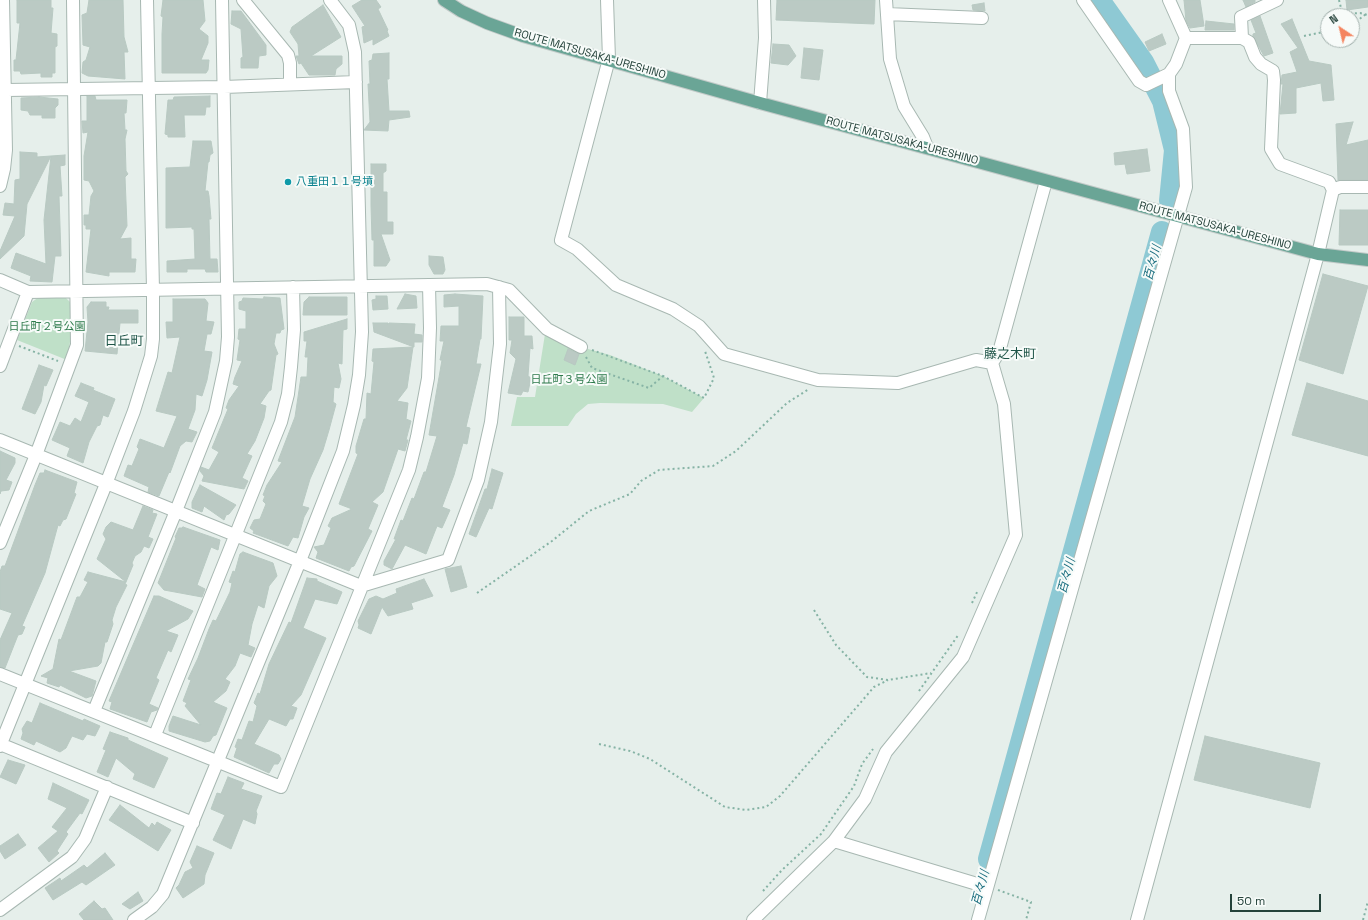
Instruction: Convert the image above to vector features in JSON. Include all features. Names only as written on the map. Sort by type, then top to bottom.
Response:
[{"type":"main road","name":"ROUTE MATSUSAKA-URESHINO","points":[[444,0],[461,11],[487,23],[523,36],[609,59],[760,103],[1318,254],[1368,260]]},
{"type":"street","points":[[0,186],[6,150],[3,0]]},
{"type":"street","points":[[0,543],[71,366],[77,345],[72,0]]},
{"type":"street","points":[[146,0],[153,290],[153,339],[151,356],[134,411],[106,484],[0,745],[193,823]]},
{"type":"street","points":[[94,711],[215,412],[222,381],[228,336],[222,0]]},
{"type":"street","points":[[243,0],[288,56],[290,63],[290,84]]},
{"type":"street","points":[[134,920],[152,907],[163,894],[300,561],[343,451],[351,421],[361,357],[361,286],[355,52],[349,25],[330,0]]},
{"type":"street","points":[[607,0],[609,59],[561,240],[578,249],[616,285],[673,309],[699,326],[724,354],[818,380],[898,383],[976,360],[992,362]]},
{"type":"street","points":[[760,103],[760,82],[765,38],[764,0]]},
{"type":"street","points":[[886,0],[888,50],[902,99],[910,118],[927,147]]},
{"type":"street","points":[[1083,0],[1139,81],[1146,85],[1164,76],[1176,64],[1186,38],[1169,0]]},
{"type":"street","points":[[1242,38],[1241,17],[1277,0]]},
{"type":"street","points":[[887,14],[982,18]]},
{"type":"street","points":[[1137,920],[1318,254],[1332,190],[1329,182],[1280,164],[1271,149],[1274,80],[1273,71],[1261,64],[1255,58],[1249,42],[1242,38],[1186,38]]},
{"type":"street","points":[[978,920],[1186,186],[1183,129],[1164,76]]},
{"type":"street","points":[[6,90],[224,87],[356,82]]},
{"type":"street","points":[[992,362],[999,352],[1046,181]]},
{"type":"street","points":[[1332,190],[1340,187],[1368,187]]},
{"type":"street","points":[[0,280],[28,292],[487,284],[509,290],[547,329],[581,346]]},
{"type":"street","points":[[0,674],[155,735],[281,787],[409,470],[417,438],[429,362],[429,285]]},
{"type":"street","points":[[0,440],[176,511],[236,537],[362,586],[448,560],[478,480],[491,422],[500,344],[499,287]]},
{"type":"street","points":[[155,735],[276,437],[285,408],[290,381],[294,330],[293,288]]},
{"type":"street","points":[[0,366],[28,292]]},
{"type":"street","points":[[753,920],[834,841],[865,799],[886,752],[963,657],[1016,535],[1004,404],[992,362]]},
{"type":"street","points":[[0,910],[72,857],[85,839],[107,787]]},
{"type":"street","points":[[834,841],[987,887]]},
{"type":"path","points":[[1304,36],[1320,33]]},
{"type":"path","points":[[9,342],[71,366]]},
{"type":"path","points":[[581,346],[610,355],[663,376],[704,398],[714,378],[704,348]]},
{"type":"path","points":[[581,346],[592,368],[650,388],[663,376]]},
{"type":"path","points":[[477,593],[552,541],[590,511],[630,494],[641,481],[659,470],[699,469],[713,466],[736,451],[775,414],[813,386],[818,380]]},
{"type":"path","points":[[971,608],[978,589]]},
{"type":"path","points":[[814,610],[836,645],[867,677],[888,680],[930,673]]},
{"type":"path","points":[[916,694],[960,632]]},
{"type":"path","points":[[598,744],[630,751],[650,759],[725,807],[746,810],[766,807],[780,796],[874,688],[888,680]]},
{"type":"path","points":[[763,892],[782,870],[821,834],[854,786],[862,764],[876,746]]},
{"type":"path","points":[[987,887],[1031,902],[1026,920]]},
{"type":"path","points":[[1363,920],[1368,901]]},
{"type":"green space","name":"日丘町２号公園","points":[[39,297],[65,297],[71,303],[70,342],[67,360],[17,340],[32,302]]},
{"type":"green space","name":"日丘町３号公園","points":[[545,334],[582,351],[588,349],[610,355],[663,376],[704,398],[692,412],[663,404],[600,403],[588,404],[576,414],[568,426],[511,426],[517,397],[535,397]]},
{"type":"building","points":[[17,0],[51,0],[51,8],[53,8],[51,33],[57,34],[57,46],[55,47],[55,73],[52,73],[52,77],[41,77],[41,73],[21,74],[20,71],[14,71],[14,60],[16,60],[20,23],[17,23]]},
{"type":"building","points":[[89,0],[123,0],[124,37],[128,52],[124,52],[125,79],[88,76],[82,73],[83,62],[86,60],[90,47],[83,45],[82,15],[87,13]]},
{"type":"building","points":[[163,0],[203,0],[205,21],[199,29],[208,36],[208,43],[201,60],[209,60],[208,70],[206,73],[162,73],[163,17],[161,16]]},
{"type":"building","points":[[362,0],[376,0],[381,7],[378,9],[388,30],[389,36],[373,45],[373,39],[364,43],[362,27],[365,26],[352,6]]},
{"type":"building","points":[[777,0],[875,0],[874,24],[776,20]]},
{"type":"building","points":[[1184,0],[1200,0],[1204,26],[1190,28],[1186,21]]},
{"type":"building","points":[[1243,0],[1255,0],[1255,2],[1246,7]]},
{"type":"building","points":[[1346,0],[1368,0],[1368,7],[1347,8]]},
{"type":"building","points":[[984,3],[985,11],[973,10],[972,5]]},
{"type":"building","points":[[323,5],[341,37],[311,56],[342,56],[342,64],[336,69],[335,75],[309,75],[301,63],[299,64],[296,56],[299,56],[298,44],[290,32],[292,27]]},
{"type":"building","points":[[232,11],[241,11],[266,45],[266,55],[259,56],[258,68],[241,68],[241,58],[243,57],[241,29],[231,24]]},
{"type":"building","points":[[1260,16],[1273,53],[1264,56],[1253,36],[1253,34],[1256,33],[1251,20]]},
{"type":"building","points":[[1292,19],[1309,61],[1331,65],[1334,100],[1323,101],[1321,83],[1296,88],[1296,113],[1280,114],[1283,84],[1281,84],[1282,75],[1297,72],[1290,52],[1298,48],[1281,24]]},
{"type":"building","points":[[1206,21],[1234,24],[1234,30],[1205,30]]},
{"type":"building","points":[[1162,34],[1166,44],[1149,51],[1145,42]]},
{"type":"building","points":[[773,44],[789,45],[796,56],[788,65],[771,63]]},
{"type":"building","points":[[804,48],[823,50],[819,80],[801,78]]},
{"type":"building","points":[[389,53],[389,79],[387,79],[389,111],[409,111],[410,117],[389,120],[388,131],[364,130],[370,122],[368,84],[370,84],[369,61],[372,60],[373,54]]},
{"type":"building","points":[[87,96],[95,96],[96,100],[127,100],[126,113],[124,113],[125,130],[127,130],[125,139],[126,171],[128,174],[125,177],[127,226],[120,239],[131,238],[131,259],[136,259],[135,272],[109,272],[109,276],[86,272],[91,229],[86,229],[86,225],[84,225],[84,215],[89,215],[91,196],[94,191],[89,181],[84,180],[84,156],[88,132],[83,133],[82,121],[87,121]]},
{"type":"building","points":[[210,96],[210,107],[206,107],[205,115],[184,115],[185,137],[168,137],[168,135],[165,134],[168,100],[173,100],[174,97]]},
{"type":"building","points":[[39,97],[58,99],[58,105],[55,108],[55,118],[42,118],[42,115],[30,115],[28,111],[21,110],[21,98]]},
{"type":"building","points":[[1353,122],[1346,145],[1368,140],[1368,180],[1338,180],[1336,124]]},
{"type":"building","points":[[193,141],[211,141],[213,153],[210,155],[208,162],[205,191],[208,191],[211,219],[209,219],[210,259],[217,259],[218,272],[206,272],[205,269],[187,269],[187,272],[167,272],[167,261],[195,259],[194,229],[192,229],[192,227],[166,228],[166,168],[190,167]]},
{"type":"building","points":[[1147,149],[1150,171],[1127,174],[1125,164],[1115,165],[1114,153]]},
{"type":"building","points":[[20,152],[37,153],[37,157],[51,156],[27,204],[24,236],[0,259],[0,251],[15,216],[3,215],[5,203],[14,204],[15,180],[20,179]]},
{"type":"building","points":[[65,155],[65,165],[60,166],[62,196],[59,196],[61,256],[55,256],[52,282],[30,281],[31,276],[11,268],[16,253],[46,264],[44,220],[51,156]]},
{"type":"building","points":[[371,164],[386,164],[386,171],[383,173],[383,192],[387,192],[387,222],[393,222],[393,234],[381,234],[390,260],[386,266],[374,266],[374,240],[372,240]]},
{"type":"building","points":[[1340,210],[1368,210],[1368,245],[1339,245]]},
{"type":"building","points":[[429,256],[443,257],[445,270],[443,274],[434,274],[429,265]]},
{"type":"building","points":[[1323,274],[1368,286],[1343,374],[1299,360]]},
{"type":"building","points":[[405,294],[416,296],[417,308],[397,309]]},
{"type":"building","points":[[455,294],[483,296],[481,339],[476,364],[481,364],[466,427],[470,428],[467,444],[463,443],[454,475],[442,507],[450,510],[442,528],[437,526],[426,554],[405,545],[392,569],[384,565],[384,561],[396,539],[394,539],[401,520],[403,521],[412,498],[414,499],[424,472],[426,472],[437,436],[429,435],[442,360],[440,360],[444,341],[440,341],[441,326],[459,326],[459,306],[444,307],[444,295]]},
{"type":"building","points":[[376,296],[387,296],[388,309],[373,310],[372,300],[376,299]]},
{"type":"building","points":[[264,297],[280,298],[284,329],[281,330],[280,333],[276,333],[274,344],[278,354],[276,355],[271,390],[260,404],[266,406],[264,418],[255,441],[247,454],[252,456],[242,478],[248,481],[244,489],[202,481],[204,476],[200,471],[201,467],[209,470],[219,452],[212,448],[228,409],[226,408],[229,400],[239,386],[233,384],[242,361],[237,360],[240,340],[238,339],[239,329],[246,329],[246,311],[239,309],[239,302],[242,301],[243,298],[263,299]]},
{"type":"building","points":[[309,297],[347,297],[347,315],[303,315],[304,302]]},
{"type":"building","points":[[173,299],[205,299],[208,303],[206,321],[214,322],[211,334],[207,334],[204,351],[212,352],[207,380],[202,396],[196,394],[195,410],[188,429],[197,432],[192,442],[186,441],[180,446],[170,473],[169,472],[159,496],[148,492],[149,487],[124,476],[128,465],[132,466],[139,449],[137,447],[140,439],[164,448],[177,416],[156,411],[168,372],[172,373],[180,337],[167,338],[166,322],[173,322]]},
{"type":"building","points":[[91,302],[106,302],[106,307],[109,307],[108,310],[138,310],[138,323],[120,323],[117,354],[85,351],[88,322],[87,307]]},
{"type":"building","points":[[509,317],[524,317],[524,336],[532,336],[533,349],[530,348],[528,376],[531,378],[528,392],[523,391],[521,395],[508,393],[516,359],[510,353],[512,340],[509,340]]},
{"type":"building","points":[[347,319],[347,329],[343,330],[342,364],[338,363],[341,379],[339,388],[334,387],[333,402],[336,404],[323,450],[310,479],[302,506],[309,508],[304,517],[298,538],[293,537],[288,546],[253,533],[254,531],[250,528],[254,520],[260,519],[266,504],[263,501],[265,496],[263,495],[267,485],[282,462],[278,461],[295,417],[301,377],[307,377],[308,357],[305,357],[307,341],[304,341],[304,332]]},
{"type":"building","points":[[373,323],[388,323],[388,325],[389,323],[415,324],[414,334],[422,335],[422,342],[414,342],[414,347],[374,332]]},
{"type":"building","points":[[413,347],[407,388],[397,401],[408,403],[406,419],[411,421],[405,451],[398,449],[383,492],[372,502],[378,505],[368,529],[372,531],[354,566],[351,567],[349,571],[316,558],[318,552],[314,547],[324,545],[331,528],[328,526],[332,518],[352,509],[339,504],[358,454],[356,453],[356,446],[364,419],[366,419],[367,393],[371,394],[374,362],[372,361],[373,349]]},
{"type":"building","points":[[568,349],[579,354],[575,365],[564,360]]},
{"type":"building","points":[[39,365],[53,370],[46,386],[44,385],[41,402],[35,414],[22,409]]},
{"type":"building","points":[[81,383],[94,388],[93,390],[115,399],[108,417],[103,415],[100,425],[97,426],[89,442],[83,463],[67,456],[70,448],[52,440],[60,422],[70,426],[75,418],[81,422],[89,402],[75,396]]},
{"type":"building","points":[[1307,383],[1368,401],[1368,456],[1292,435]]},
{"type":"building","points":[[0,451],[15,458],[15,463],[6,480],[12,482],[9,490],[1,491],[0,494]]},
{"type":"building","points":[[492,469],[503,473],[492,509],[489,508],[476,537],[469,534],[485,489],[487,489]]},
{"type":"building","points":[[45,470],[77,482],[74,493],[76,494],[66,519],[63,520],[60,526],[58,525],[45,573],[22,626],[25,627],[22,634],[18,635],[5,668],[0,667],[0,640],[12,613],[0,609],[0,572],[2,566],[5,566],[40,473],[44,473]]},
{"type":"building","points":[[200,485],[236,505],[229,514],[226,515],[224,520],[204,506],[202,512],[192,508],[192,502]]},
{"type":"building","points":[[143,506],[153,510],[152,513],[157,514],[148,537],[153,539],[149,548],[144,546],[141,552],[135,556],[126,582],[97,559],[106,539],[103,534],[106,527],[111,522],[133,530]]},
{"type":"building","points":[[183,527],[220,540],[218,550],[211,547],[197,585],[205,589],[202,597],[164,590],[158,583],[179,528]]},
{"type":"building","points":[[243,552],[273,563],[277,576],[269,586],[264,608],[258,605],[252,624],[248,645],[255,648],[251,657],[240,653],[235,666],[225,679],[230,682],[226,691],[213,702],[227,708],[216,735],[213,736],[210,741],[205,742],[169,731],[169,726],[173,716],[201,725],[185,706],[187,703],[183,701],[191,680],[188,679],[213,620],[216,621],[230,592],[232,583],[229,582],[233,571],[235,572],[240,554]]},
{"type":"building","points":[[461,566],[467,587],[451,592],[445,569]]},
{"type":"building","points":[[88,572],[126,582],[125,584],[127,585],[116,607],[112,620],[113,624],[107,642],[105,642],[101,663],[98,666],[69,671],[96,681],[92,696],[86,698],[60,685],[59,687],[47,683],[48,678],[41,676],[53,669],[59,639],[61,640],[77,597],[80,597],[88,582],[84,580]]},
{"type":"building","points":[[307,578],[317,579],[317,581],[342,592],[337,604],[315,599],[303,628],[326,638],[301,695],[291,706],[297,708],[293,719],[290,719],[286,726],[269,719],[254,744],[279,755],[281,759],[278,764],[274,764],[269,773],[234,757],[237,748],[235,747],[238,739],[242,740],[249,721],[253,722],[257,706],[254,703],[258,693],[260,694],[269,664],[289,622],[291,623]]},
{"type":"building","points":[[424,579],[433,596],[411,603],[413,609],[388,616],[382,607],[371,634],[358,628],[358,621],[369,599],[376,596],[383,599],[397,593],[396,589]]},
{"type":"building","points":[[154,596],[159,596],[193,611],[188,619],[166,631],[178,635],[171,652],[168,650],[156,678],[159,680],[149,704],[158,708],[157,710],[151,712],[147,722],[110,709],[112,702],[109,701]]},
{"type":"building","points":[[40,703],[83,721],[84,719],[100,726],[95,736],[87,734],[83,740],[72,736],[66,748],[60,752],[36,741],[34,745],[21,739],[23,733],[22,729],[27,721],[32,723]]},
{"type":"building","points":[[110,732],[128,738],[128,740],[168,758],[154,788],[133,779],[135,774],[116,758],[108,777],[97,772],[106,750],[103,749]]},
{"type":"building","points":[[1205,736],[1320,763],[1310,808],[1194,780]]},
{"type":"building","points":[[8,760],[25,765],[16,784],[0,777]]},
{"type":"building","points":[[228,777],[244,783],[241,789],[262,796],[256,811],[257,814],[255,824],[243,819],[231,849],[213,840],[225,815],[211,809],[217,793],[221,794]]},
{"type":"building","points":[[53,783],[89,800],[82,814],[80,813],[66,832],[68,834],[57,851],[59,853],[49,862],[38,848],[58,831],[52,827],[67,808],[48,799]]},
{"type":"building","points":[[120,805],[149,828],[152,823],[155,826],[157,822],[171,830],[158,851],[109,820]]},
{"type":"building","points":[[18,834],[26,845],[5,859],[0,851],[0,846]]},
{"type":"building","points":[[197,846],[214,853],[205,875],[204,884],[183,898],[176,888],[185,872],[193,868],[190,862]]},
{"type":"building","points":[[105,853],[115,865],[86,885],[82,882],[53,900],[45,888],[60,878],[61,881],[84,865],[87,868]]},
{"type":"building","points":[[138,892],[143,901],[130,909],[122,904]]},
{"type":"building","points":[[94,901],[102,909],[105,908],[113,920],[84,920],[79,914]]},
{"type":"waterway","name":"百々川","points":[[1099,0],[1143,62],[1163,101],[1175,150],[1170,201]]},
{"type":"waterway","name":"百々川","points":[[989,859],[1162,232]]},
{"type":"place","name":"八重田１１号墳","points":[[288,182]]},
{"type":"district","name":"日丘町","points":[[124,341]]},
{"type":"district","name":"藤之木町","points":[[1010,354]]}]
